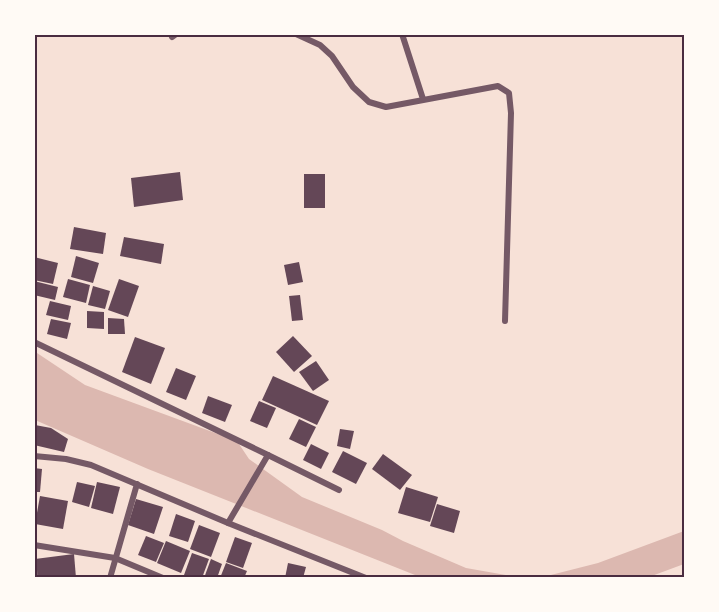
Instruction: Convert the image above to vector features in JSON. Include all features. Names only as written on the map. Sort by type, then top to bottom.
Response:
[{"type":"street","points":[[296,34],[320,45],[332,56],[353,87],[369,102],[386,107],[498,86],[508,93],[511,113],[505,321]]},
{"type":"street","points":[[402,34],[423,99]]},
{"type":"street","points":[[34,342],[339,490]]},
{"type":"street","points":[[228,524],[268,455]]},
{"type":"street","points":[[34,456],[66,459],[91,465],[228,524],[366,578]]},
{"type":"street","points":[[110,578],[137,484]]},
{"type":"street","points":[[34,545],[115,558],[163,578]]},
{"type":"street","points":[[34,570],[36,578]]},
{"type":"shaded area","points":[[34,351],[85,385],[237,441],[249,459],[302,497],[466,568],[517,577],[425,578],[415,575],[148,469],[35,420]]},
{"type":"shaded area","points":[[684,531],[684,564],[649,577],[543,577],[598,563]]},
{"type":"building","points":[[180,172],[183,200],[134,207],[131,178]]},
{"type":"building","points":[[304,174],[325,174],[325,208],[304,208]]},
{"type":"building","points":[[37,224],[37,251],[34,251],[34,225]]},
{"type":"building","points":[[74,227],[106,233],[103,254],[70,249]]},
{"type":"building","points":[[124,237],[164,244],[161,264],[120,256]]},
{"type":"building","points":[[76,256],[99,263],[93,283],[71,277]]},
{"type":"building","points":[[34,257],[58,263],[53,284],[34,280]]},
{"type":"building","points":[[299,262],[303,282],[288,285],[284,265]]},
{"type":"building","points":[[68,279],[90,285],[86,303],[63,297]]},
{"type":"building","points":[[119,279],[139,286],[128,317],[108,310]]},
{"type":"building","points":[[34,281],[58,287],[55,300],[34,295]]},
{"type":"building","points":[[93,286],[110,291],[105,309],[88,305]]},
{"type":"building","points":[[300,295],[303,320],[292,321],[289,296]]},
{"type":"building","points":[[50,301],[71,306],[68,320],[46,315]]},
{"type":"building","points":[[87,311],[104,312],[104,329],[87,328]]},
{"type":"building","points":[[108,318],[124,319],[125,334],[108,334]]},
{"type":"building","points":[[51,319],[71,323],[67,339],[47,334]]},
{"type":"building","points":[[293,336],[312,356],[294,372],[276,352]]},
{"type":"building","points":[[135,337],[165,348],[151,384],[122,372]]},
{"type":"building","points":[[316,361],[329,380],[313,391],[299,372]]},
{"type":"building","points":[[176,368],[196,376],[186,400],[166,392]]},
{"type":"building","points":[[273,376],[329,401],[317,425],[262,400]]},
{"type":"building","points":[[208,396],[232,405],[225,422],[202,413]]},
{"type":"building","points":[[259,401],[276,408],[267,428],[250,421]]},
{"type":"building","points":[[299,419],[316,427],[306,447],[289,439]]},
{"type":"building","points":[[35,425],[51,428],[68,439],[64,452],[34,445]]},
{"type":"building","points":[[340,429],[354,431],[350,449],[337,446]]},
{"type":"building","points":[[311,444],[329,453],[321,469],[303,460]]},
{"type":"building","points":[[343,451],[367,463],[356,484],[332,472]]},
{"type":"building","points":[[383,454],[412,475],[400,490],[372,469]]},
{"type":"building","points":[[34,468],[42,469],[40,492],[34,492]]},
{"type":"building","points":[[77,482],[95,486],[89,507],[72,502]]},
{"type":"building","points":[[97,482],[120,487],[113,514],[91,508]]},
{"type":"building","points":[[406,487],[438,497],[430,522],[398,513]]},
{"type":"building","points":[[40,496],[68,501],[63,529],[35,524]]},
{"type":"building","points":[[136,499],[163,507],[154,534],[128,525]]},
{"type":"building","points":[[437,504],[460,511],[454,533],[430,526]]},
{"type":"building","points":[[176,514],[195,521],[188,542],[169,536]]},
{"type":"building","points":[[199,525],[220,533],[211,557],[190,549]]},
{"type":"building","points":[[146,536],[164,543],[156,562],[138,555]]},
{"type":"building","points":[[235,537],[252,543],[243,568],[226,562]]},
{"type":"building","points":[[166,541],[190,551],[181,573],[157,563]]},
{"type":"building","points":[[192,553],[209,559],[202,578],[184,575]]},
{"type":"building","points":[[74,554],[76,578],[37,578],[35,559]]},
{"type":"building","points":[[211,559],[222,564],[217,578],[204,578]]},
{"type":"building","points":[[226,563],[247,571],[244,578],[220,578]]},
{"type":"building","points":[[288,563],[306,567],[303,578],[285,578]]}]
